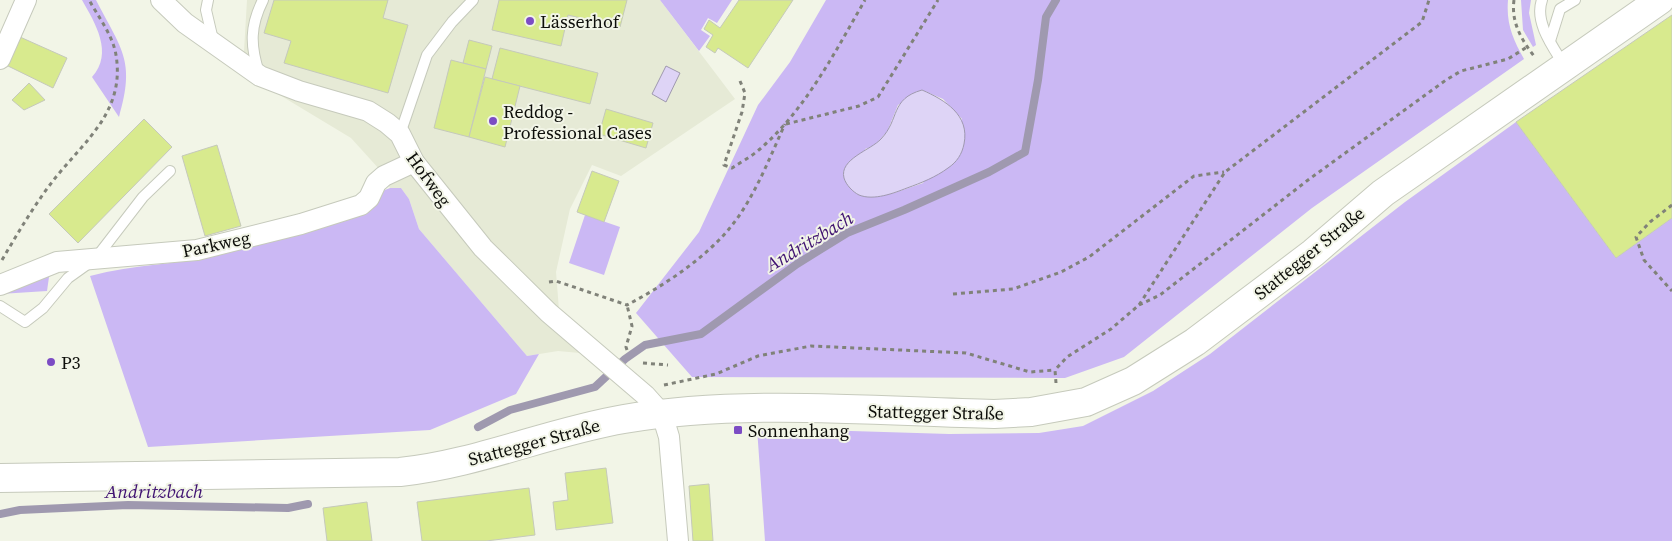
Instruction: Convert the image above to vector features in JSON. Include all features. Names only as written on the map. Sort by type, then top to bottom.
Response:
[{"type":"main road","name":"Stattegger Straße","points":[[0,478],[400,472],[430,469],[597,424],[653,404],[994,414],[1060,408],[1086,402],[1133,381],[1195,342],[1313,253],[1383,193],[1660,0]]},
{"type":"street","points":[[0,59],[26,0]]},
{"type":"street","name":"Hofweg","points":[[161,0],[185,23],[260,76],[368,111],[387,123],[400,134],[414,162],[483,248],[549,313],[595,354],[630,370],[653,404]]},
{"type":"street","name":"Parkweg","points":[[0,285],[57,262],[197,250],[301,224],[361,205],[369,198],[376,182],[384,176],[414,162]]},
{"type":"street","points":[[653,404],[669,437],[678,541]]},
{"type":"lane","points":[[208,0],[206,10],[214,44]]},
{"type":"lane","points":[[260,76],[253,52],[254,19],[264,0]]},
{"type":"lane","points":[[400,134],[427,55],[452,22],[473,0]]},
{"type":"lane","points":[[1542,0],[1539,7],[1541,20],[1550,42],[1557,71]]},
{"type":"lane","points":[[1550,42],[1560,9],[1575,0]]},
{"type":"lane","points":[[0,306],[25,322],[42,308],[68,278],[96,258],[143,197],[170,171]]},
{"type":"path","points":[[0,262],[38,201],[102,124],[113,99],[117,80],[116,54],[89,0]]},
{"type":"path","points":[[740,81],[746,93],[742,112],[724,165],[732,168],[759,150],[785,124],[824,70],[865,0]]},
{"type":"path","points":[[785,124],[859,106],[878,97],[938,0]]},
{"type":"path","points":[[653,404],[659,386],[716,374],[758,356],[810,346],[966,353],[1030,372],[1054,370],[1067,357],[1111,330],[1138,305],[1225,172],[1422,22],[1429,0]]},
{"type":"path","points":[[1514,0],[1514,17],[1521,39],[1527,47],[1557,71]]},
{"type":"path","points":[[1138,305],[1160,295],[1308,180],[1446,80],[1461,71],[1508,59],[1527,47]]},
{"type":"path","points":[[628,305],[694,262],[729,230],[751,196],[785,124]]},
{"type":"path","points":[[953,294],[1013,289],[1061,272],[1089,257],[1194,176],[1225,172]]},
{"type":"path","points":[[1672,205],[1650,222],[1636,237],[1644,260],[1672,291]]},
{"type":"path","points":[[546,282],[556,281],[628,305]]},
{"type":"path","points":[[628,305],[632,326],[626,348],[630,355]]},
{"type":"path","points":[[630,370],[668,365]]},
{"type":"path","points":[[1054,370],[1060,408]]},
{"type":"shaded area","points":[[82,0],[96,0],[119,44],[123,56],[126,68],[126,82],[119,117],[92,77],[102,58],[102,48],[97,28]]},
{"type":"shaded area","points":[[247,0],[660,0],[735,99],[621,176],[592,165],[570,209],[556,272],[559,310],[599,342],[580,353],[558,351],[527,356],[419,229],[409,199],[401,188],[390,188],[380,170],[351,138],[235,68],[244,51]]},
{"type":"shaded area","points":[[660,0],[732,0],[717,23],[708,18],[701,30],[710,36],[699,51]]},
{"type":"shaded area","points":[[826,0],[1508,0],[1508,17],[1511,31],[1524,59],[1312,208],[1124,357],[1065,378],[692,377],[636,313],[699,232],[758,105],[790,62]],"holes":[[[922,90],[943,99],[962,119],[923,183],[894,193],[875,196],[865,149],[874,146],[887,132],[898,105]]]},
{"type":"shaded area","points":[[1521,0],[1531,0],[1529,13],[1536,45],[1533,47],[1523,30]]},
{"type":"shaded area","points":[[666,66],[680,73],[666,102],[652,94]]},
{"type":"shaded area","points":[[922,90],[947,104],[959,117],[965,134],[963,148],[959,157],[951,166],[938,174],[896,192],[884,196],[871,197],[857,194],[848,186],[844,178],[846,165],[881,139],[887,132],[900,104],[912,94]]},
{"type":"shaded area","points":[[1516,122],[1616,258],[1672,218],[1672,541],[765,541],[757,428],[949,434],[1039,433],[1083,426],[1153,391],[1210,354],[1405,202]]},
{"type":"shaded area","points":[[390,188],[401,188],[409,199],[419,229],[527,356],[539,354],[516,394],[430,430],[148,447],[90,276],[109,271],[226,254],[281,234]]},
{"type":"shaded area","points":[[585,215],[620,227],[604,275],[569,263]]},
{"type":"shaded area","points":[[50,270],[47,291],[0,294]]},
{"type":"building","points":[[274,0],[388,0],[383,18],[408,25],[388,93],[284,63],[291,41],[264,33]]},
{"type":"building","name":"Lässerhof","points":[[499,0],[627,0],[620,27],[568,15],[561,46],[492,30]]},
{"type":"building","points":[[739,0],[793,0],[748,68],[718,48],[715,53],[706,47],[713,35],[704,29],[709,20],[720,28]]},
{"type":"building","points":[[1672,15],[1672,218],[1616,258],[1516,122]]},
{"type":"building","points":[[20,37],[67,58],[53,88],[6,65]]},
{"type":"building","points":[[469,40],[492,46],[486,69],[463,63]]},
{"type":"building","points":[[500,48],[598,73],[590,104],[492,79]]},
{"type":"building","points":[[451,60],[486,69],[469,137],[434,128]]},
{"type":"building","points":[[485,77],[520,86],[505,147],[469,137]]},
{"type":"building","points":[[29,83],[45,100],[24,110],[12,100]]},
{"type":"building","points":[[606,109],[653,123],[646,148],[599,134]]},
{"type":"building","points":[[144,119],[172,147],[78,243],[49,214]]},
{"type":"building","points":[[217,145],[241,226],[205,236],[182,156]]},
{"type":"building","points":[[592,171],[619,181],[604,222],[577,212]]},
{"type":"building","points":[[606,468],[613,523],[556,530],[553,502],[568,500],[565,473]]},
{"type":"building","points":[[709,484],[713,541],[693,541],[689,486]]},
{"type":"building","points":[[529,488],[535,535],[486,541],[422,541],[417,502]]},
{"type":"building","points":[[367,502],[372,541],[327,541],[323,508]]},
{"type":"waterway","name":"Andritzbach","points":[[478,427],[510,410],[595,387],[625,359],[645,345],[701,334],[797,264],[847,233],[989,172],[1025,152],[1038,80],[1046,17],[1056,0]]},
{"type":"waterway","name":"Andritzbach","points":[[0,514],[20,510],[128,505],[288,508],[308,504]]},
{"type":"place","name":"Lässerhof","points":[[530,21]]},
{"type":"place","name":"Reddog - Professional Cases","points":[[493,121]]},
{"type":"place","name":"P3","points":[[51,362]]},
{"type":"place","name":"Sonnenhang","points":[[738,430]]}]
